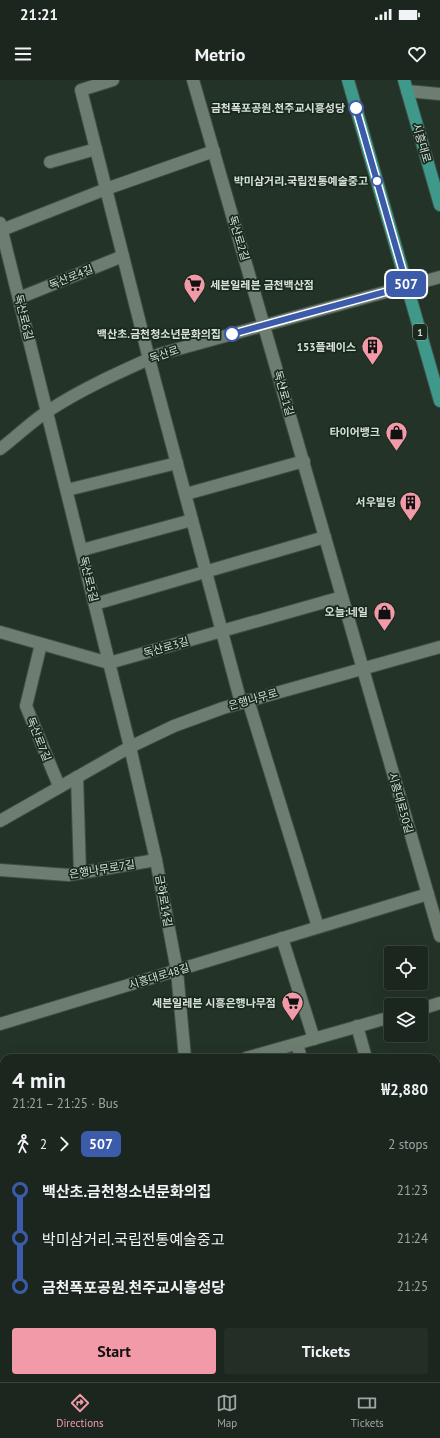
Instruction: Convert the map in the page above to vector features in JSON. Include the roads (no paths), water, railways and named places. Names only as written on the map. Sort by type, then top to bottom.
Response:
[{"type":"main road","name":"1","points":[[348,80],[440,401]]},
{"type":"main road","name":"시흥대로","points":[[406,86],[440,205]]},
{"type":"street","points":[[113,80],[81,90],[149,359],[222,630],[318,927]]},
{"type":"street","name":"독산로2길","points":[[193,80],[265,325]]},
{"type":"street","points":[[406,86],[440,94]]},
{"type":"street","points":[[50,162],[96,149]]},
{"type":"street","points":[[1,227],[214,151]]},
{"type":"street","name":"독산로6길","points":[[1,227],[5,266],[19,298],[47,411]]},
{"type":"street","name":"독산로4길","points":[[19,298],[123,256]]},
{"type":"street","name":"독산로","points":[[0,449],[47,411],[121,371],[160,354],[440,277]]},
{"type":"street","name":"독산로1길","points":[[265,325],[362,669]]},
{"type":"street","name":"독산로5길","points":[[47,411],[130,747]]},
{"type":"street","points":[[186,494],[304,461]]},
{"type":"street","points":[[67,490],[177,463]]},
{"type":"street","points":[[82,550],[192,520]]},
{"type":"street","points":[[95,604],[325,536]]},
{"type":"street","points":[[222,630],[342,596]]},
{"type":"street","name":"독산로3길","points":[[109,663],[222,630]]},
{"type":"street","points":[[0,632],[109,663]]},
{"type":"street","name":"독산로7길","points":[[41,644],[26,706],[58,786]]},
{"type":"street","name":"은행나무로","points":[[1,817],[130,747],[174,726],[223,708],[440,647]]},
{"type":"street","name":"시흥대로50길","points":[[362,669],[440,936]]},
{"type":"street","name":"금하로14길","points":[[130,747],[156,860],[177,970],[185,1054]]},
{"type":"street","points":[[77,777],[80,873]]},
{"type":"street","name":"은행나무로7길","points":[[0,870],[68,875],[156,860]]},
{"type":"street","name":"시흥대로48길","points":[[0,1024],[428,894]]},
{"type":"street","points":[[282,938],[314,1039]]},
{"type":"street","points":[[428,1006],[440,1003]]},
{"type":"street","points":[[261,1054],[384,1019]]},
{"type":"street","points":[[357,1026],[365,1054]]},
{"type":"street","points":[[297,1044],[300,1054]]},
{"type":"place","name":"금천폭포공원.천주교시흥성당","points":[[356,108]]},
{"type":"place","name":"박미삼거리.국립전통예술중고","points":[[377,181]]},
{"type":"place","name":"세븐일레븐 금천백산점","points":[[195,304]]},
{"type":"place","name":"백산초.금천청소년문화의집","points":[[232,334]]},
{"type":"place","name":"153플레이스","points":[[372,366]]},
{"type":"place","name":"타이어뱅크","points":[[396,452]]},
{"type":"place","name":"서우빌딩","points":[[411,522]]},
{"type":"place","name":"오늘:네일","points":[[384,632]]},
{"type":"place","name":"세븐일레븐 시흥은행나무점","points":[[292,1022]]}]
